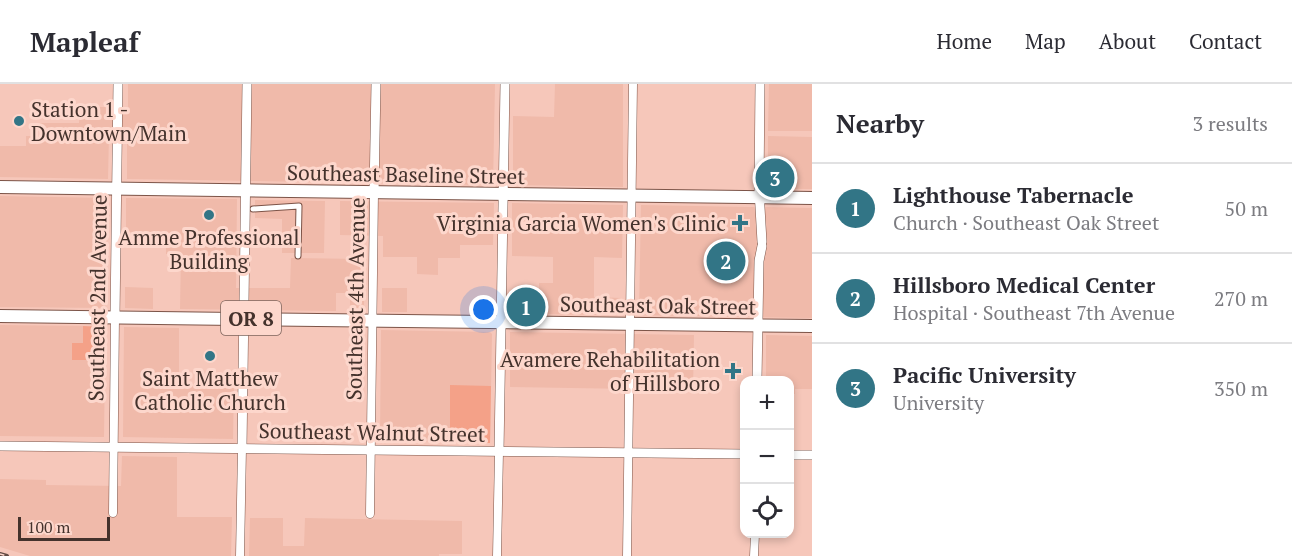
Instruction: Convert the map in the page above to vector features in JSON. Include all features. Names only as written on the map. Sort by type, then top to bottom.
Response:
[{"type":"highway","name":"Southeast Baseline Street","points":[[0,187],[812,198]]},
{"type":"highway","name":"Southeast Oak Street","points":[[0,316],[812,326]]},
{"type":"street","name":"Southeast 2nd Avenue","points":[[112,513],[118,84]]},
{"type":"street","points":[[240,556],[247,84]]},
{"type":"street","name":"Southeast 4th Avenue","points":[[370,514],[376,84]]},
{"type":"street","points":[[497,556],[505,84]]},
{"type":"street","points":[[627,556],[633,84]]},
{"type":"street","points":[[757,376],[759,261],[762,244],[759,198],[760,84]]},
{"type":"street","points":[[298,255],[299,206],[303,201]]},
{"type":"street","points":[[253,209],[299,206]]},
{"type":"street","name":"Southeast Walnut Street","points":[[0,446],[740,454]]},
{"type":"street","points":[[794,454],[812,455]]},
{"type":"street","points":[[754,556],[755,538]]},
{"type":"shaded area","points":[[128,84],[495,84],[493,185],[127,179],[127,134],[109,134],[108,179],[0,177],[0,146],[26,146],[26,136],[40,136],[40,123],[79,123],[80,107],[128,107]]},
{"type":"shaded area","points":[[555,84],[623,84],[623,187],[513,185],[513,116],[554,117]]},
{"type":"shaded area","points":[[769,84],[812,84],[812,131],[768,131]]},
{"type":"shaded area","points":[[768,136],[812,137],[812,189],[768,189]]},
{"type":"shaded area","points":[[0,196],[108,198],[106,308],[0,307]]},
{"type":"shaded area","points":[[126,198],[237,199],[236,288],[290,288],[291,258],[364,259],[364,312],[350,312],[350,293],[336,293],[336,311],[180,309],[181,254],[166,254],[166,233],[126,232]]},
{"type":"shaded area","points":[[255,200],[325,201],[324,253],[282,253],[282,219],[255,218]]},
{"type":"shaded area","points":[[340,201],[494,203],[493,245],[460,245],[460,258],[438,258],[438,275],[417,274],[417,257],[383,257],[383,236],[340,235]]},
{"type":"shaded area","points":[[512,203],[623,205],[622,258],[594,257],[594,297],[621,298],[621,315],[539,314],[539,283],[553,283],[553,257],[512,256]]},
{"type":"shaded area","points":[[641,205],[812,208],[812,318],[639,315]]},
{"type":"shaded area","points":[[125,287],[153,288],[153,309],[125,308]]},
{"type":"shaded area","points":[[382,288],[407,288],[407,312],[382,312]]},
{"type":"shaded area","points":[[0,325],[83,326],[83,343],[72,359],[105,360],[104,437],[0,436]]},
{"type":"shaded area","points":[[83,326],[106,327],[105,360],[72,360],[72,343],[83,343]]},
{"type":"shaded area","points":[[124,327],[179,328],[179,383],[234,384],[233,439],[123,437]]},
{"type":"shaded area","points":[[381,330],[490,332],[492,334],[490,442],[380,441]]},
{"type":"shaded area","points":[[510,332],[694,335],[693,390],[510,387]]},
{"type":"shaded area","points":[[766,335],[812,336],[812,389],[795,389],[794,394],[794,376],[766,376]]},
{"type":"shaded area","points":[[450,385],[491,386],[490,443],[450,443]]},
{"type":"shaded area","points":[[122,456],[177,457],[177,517],[232,517],[231,556],[30,556],[0,547],[0,479],[46,480],[46,485],[121,486]]},
{"type":"shaded area","points":[[250,518],[283,518],[283,546],[304,546],[305,518],[462,521],[462,554],[249,556]]},
{"type":"railway","points":[[0,554],[7,556]]},
{"type":"place","name":"Station 1 - Downtown/Main","points":[[19,121]]},
{"type":"place","name":"Pacific University","points":[[775,178]]},
{"type":"place","name":"Amme Professional Building","points":[[209,215]]},
{"type":"place","name":"Virginia Garcia Women's Clinic","points":[[740,223]]},
{"type":"place","name":"Hillsboro Medical Center","points":[[726,261]]},
{"type":"place","name":"Lighthouse Tabernacle","points":[[526,307]]},
{"type":"place","name":"Saint Matthew Catholic Church","points":[[210,356]]},
{"type":"place","name":"Avamere Rehabilitation of Hillsboro","points":[[733,371]]}]
